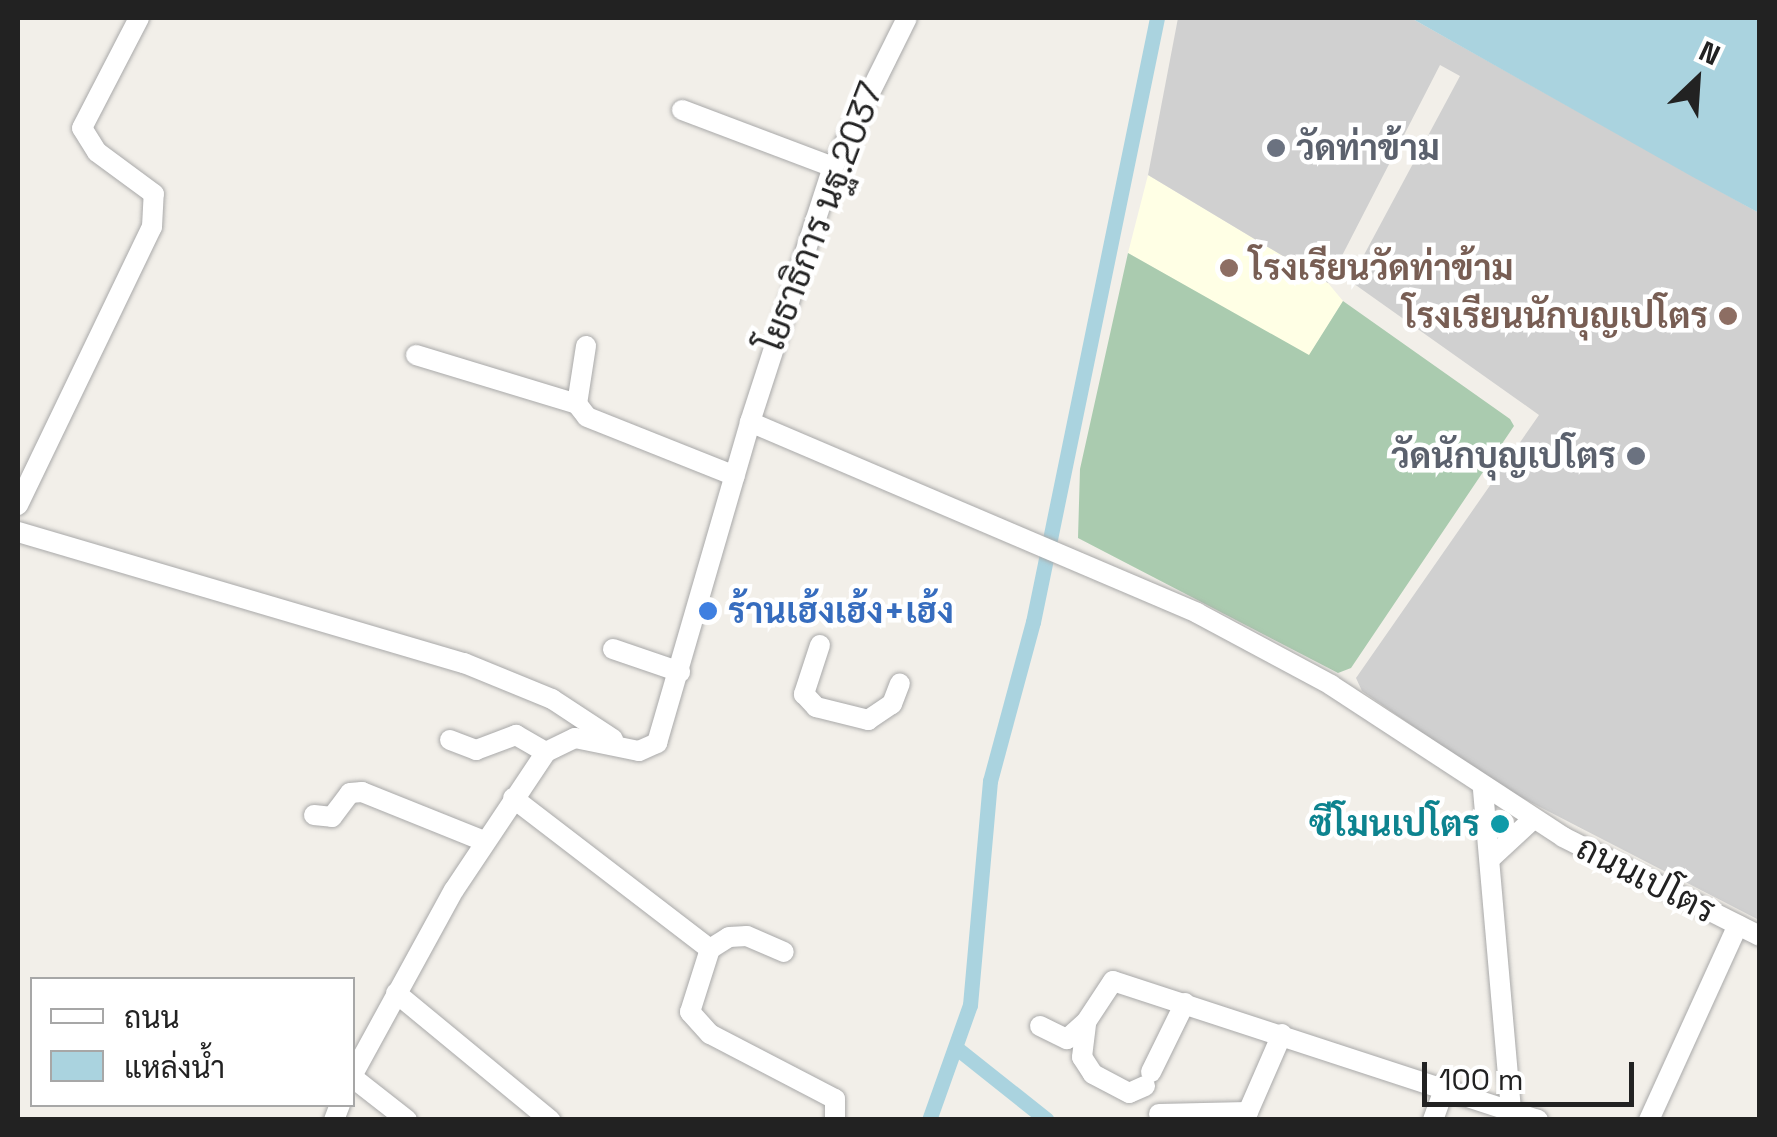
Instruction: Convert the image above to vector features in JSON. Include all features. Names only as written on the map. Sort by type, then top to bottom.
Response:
[{"type":"street","points":[[18,505],[156,207],[154,194],[97,152],[82,128],[140,18]]},
{"type":"street","name":"โยธาธิการ นฐ.2037","points":[[546,752],[575,738],[619,743],[639,751],[657,743],[750,422],[833,167],[907,18]]},
{"type":"street","points":[[682,110],[833,167]]},
{"type":"street","points":[[577,404],[586,346]]},
{"type":"street","points":[[416,355],[577,404],[599,426],[735,476]]},
{"type":"street","name":"ถนนเปโตร","points":[[750,422],[1103,570],[1331,685],[1483,790],[1760,936]]},
{"type":"street","points":[[18,532],[464,662],[552,699],[619,743]]},
{"type":"street","points":[[820,646],[804,694],[816,708],[856,723],[868,720],[892,704],[900,683]]},
{"type":"street","points":[[613,649],[680,672]]},
{"type":"street","points":[[355,1070],[484,840],[546,752],[516,735],[476,750],[450,740]]},
{"type":"street","points":[[1483,790],[1512,1115]]},
{"type":"street","points":[[314,814],[332,818],[350,792],[362,792],[484,840]]},
{"type":"street","points":[[513,798],[710,948]]},
{"type":"street","points":[[1490,860],[1533,819]]},
{"type":"street","points":[[1650,1120],[1738,925]]},
{"type":"street","points":[[784,952],[746,936],[728,937],[710,948],[690,1012],[710,1034],[835,1100],[835,1120]]},
{"type":"street","points":[[1040,1026],[1067,1038],[1086,1022],[1113,980],[1282,1034],[1512,1115],[1538,1120]]},
{"type":"street","points":[[396,993],[550,1120]]},
{"type":"street","points":[[1086,1022],[1080,1048],[1093,1074],[1130,1093],[1148,1079],[1186,1002]]},
{"type":"street","points":[[1159,1114],[1222,1118],[1241,1115],[1255,1102],[1282,1034]]},
{"type":"street","points":[[355,1078],[408,1120]]},
{"type":"street","points":[[1433,1120],[1444,1090]]},
{"type":"shaded area","name":"วัดนักบุญเปโตร","points":[[1178,18],[1411,18],[1759,213],[1759,920],[1501,787],[1362,691],[1356,678],[1539,415],[1350,281],[1460,76],[1440,65],[1328,283],[1148,175]]},
{"type":"shaded area","name":"โรงเรียนวัดท่าข้าม","points":[[1148,175],[1328,283],[1343,301],[1309,356],[1128,253]]},
{"type":"shaded area","points":[[1128,253],[1309,355],[1343,301],[1510,419],[1514,426],[1351,668],[1338,673],[1078,538],[1080,469]]},
{"type":"water","points":[[1411,18],[1759,18],[1759,213],[1691,176]]},
{"type":"waterway","points":[[929,1120],[970,1005],[990,781],[1033,622],[1157,18]]},
{"type":"waterway","points":[[959,1050],[1047,1120]]},
{"type":"place","name":"วัดท่าข้าม","points":[[1276,148]]},
{"type":"place","name":"โรงเรียนวัดท่าข้าม","points":[[1229,268]]},
{"type":"place","name":"โรงเรียนนักบุญเปโตร","points":[[1728,316]]},
{"type":"place","name":"วัดนักบุญเปโตร","points":[[1636,456]]},
{"type":"place","name":"ร้านเฮ้งเฮ้ง+เฮ้ง","points":[[708,611]]},
{"type":"place","name":"ซีโมนเปโตร","points":[[1500,824]]}]
